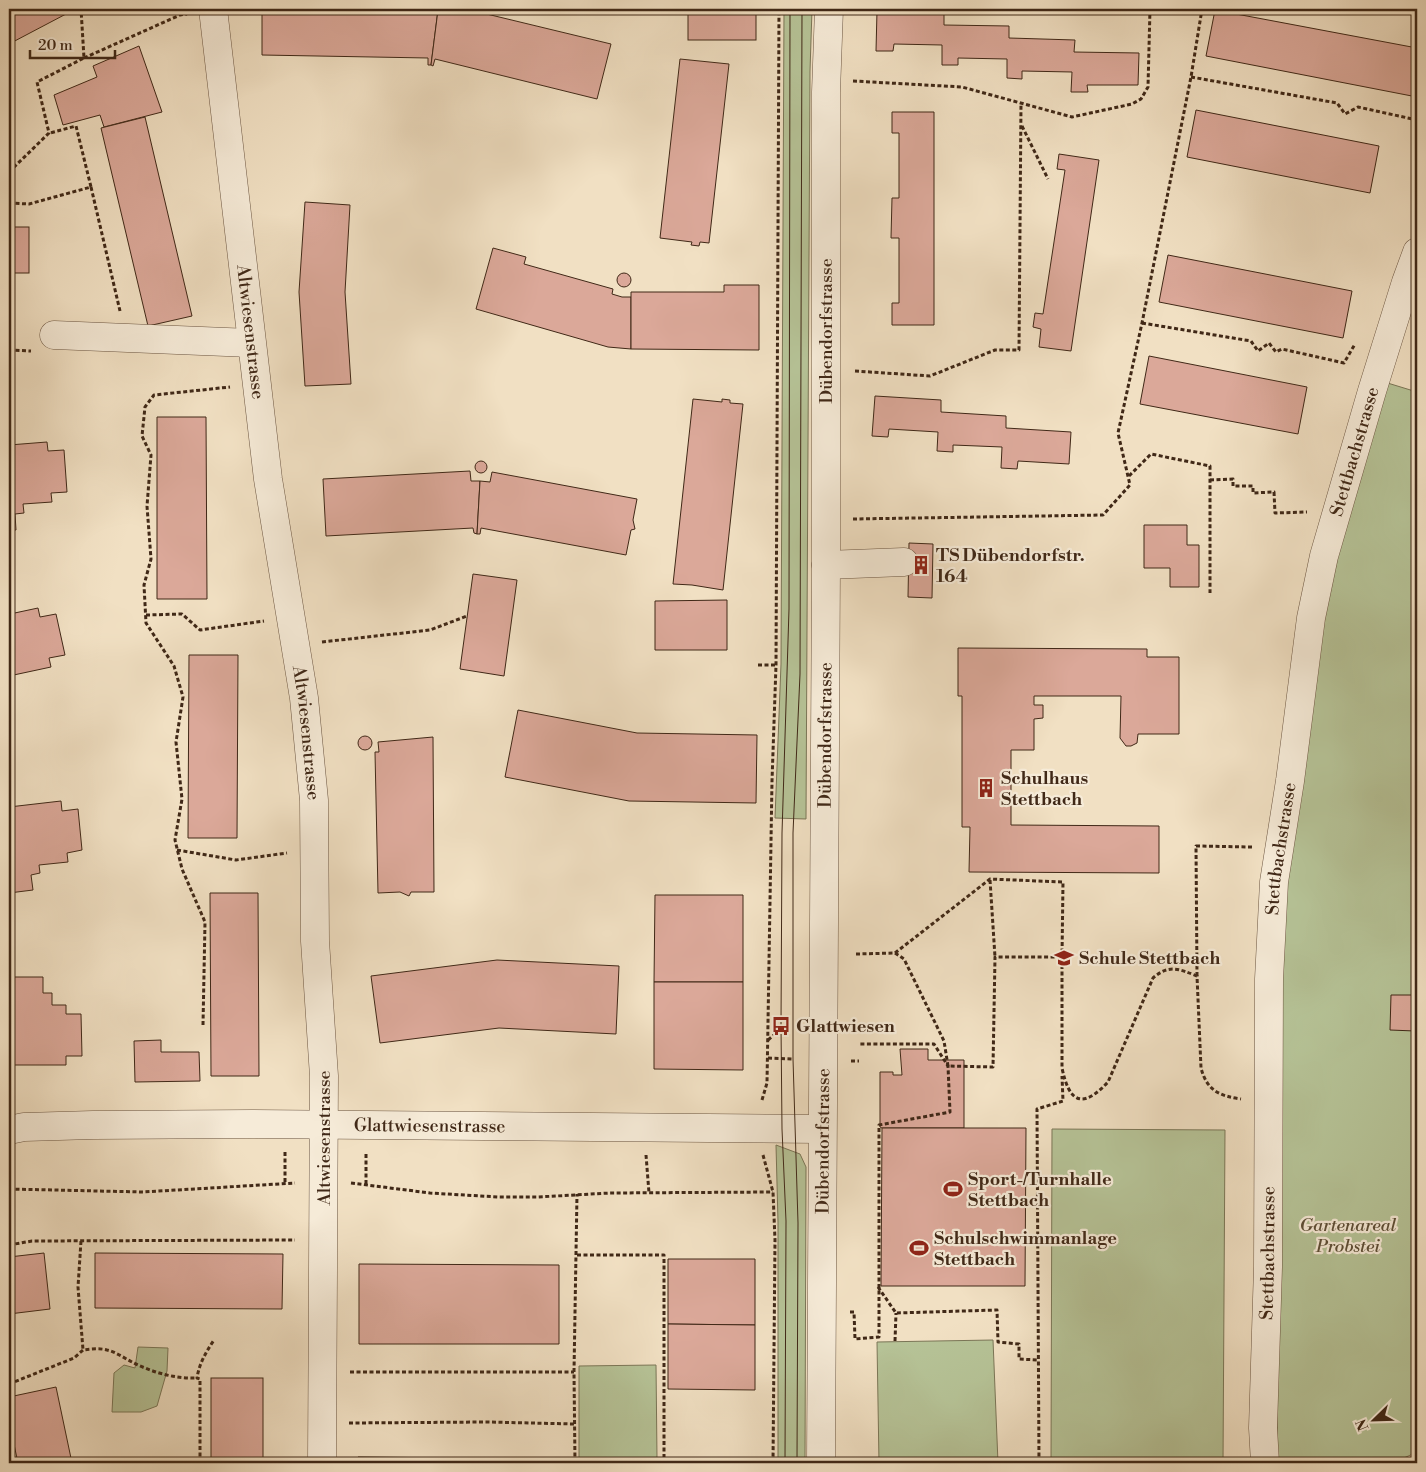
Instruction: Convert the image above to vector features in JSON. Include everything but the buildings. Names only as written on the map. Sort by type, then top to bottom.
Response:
[{"type":"street","name":"Dübendorfstrasse","points":[[821,1463],[826,565],[826,92],[829,9]]},
{"type":"street","name":"Altwiesenstrasse","points":[[203,11],[251,343],[268,479],[304,698],[314,800],[315,940],[323,1048],[324,1126],[322,1463]]},
{"type":"street","name":"Stettbachstrasse","points":[[1265,1463],[1263,1428],[1268,1267],[1269,979],[1274,882],[1311,618],[1324,556],[1372,391],[1417,252]]},
{"type":"street","points":[[54,335],[251,343]]},
{"type":"street","points":[[826,565],[904,562]]},
{"type":"street","name":"Glattwiesenstrasse","points":[[9,1130],[24,1127],[93,1125],[822,1129]]},
{"type":"path","points":[[81,9],[84,58]]},
{"type":"path","points":[[759,1106],[767,1083],[772,781],[776,665],[779,9]]},
{"type":"path","points":[[849,81],[962,87],[1072,117],[1132,104],[1141,99],[1148,87],[1150,9]]},
{"type":"path","points":[[847,519],[1103,515],[1130,485],[1118,433],[1142,324],[1191,76],[1202,9]]},
{"type":"path","points":[[49,133],[37,82],[84,58],[180,15],[203,11]]},
{"type":"path","points":[[1191,76],[1337,103],[1345,114],[1358,106],[1417,120]]},
{"type":"path","points":[[848,370],[930,376],[995,350],[1019,350],[1021,103]]},
{"type":"path","points":[[1021,125],[1048,180]]},
{"type":"path","points":[[9,172],[49,133],[76,126],[126,339]]},
{"type":"path","points":[[9,203],[29,204],[91,187]]},
{"type":"path","points":[[1142,324],[1250,341],[1258,351],[1269,343],[1276,352],[1282,349],[1344,363],[1359,338]]},
{"type":"path","points":[[203,1025],[205,922],[182,869],[174,840],[182,799],[176,742],[183,697],[174,666],[146,623],[144,585],[151,559],[147,506],[151,455],[142,436],[144,407],[154,395],[231,387]]},
{"type":"path","points":[[1128,476],[1151,454],[1210,466],[1210,593]]},
{"type":"path","points":[[1210,480],[1233,479],[1233,486],[1253,486],[1253,493],[1274,492],[1275,513],[1338,512]]},
{"type":"path","points":[[146,615],[182,614],[200,630],[272,620]]},
{"type":"path","points":[[318,643],[430,630],[467,616]]},
{"type":"path","points":[[758,665],[776,665]]},
{"type":"path","points":[[1269,1104],[1228,1097],[1214,1090],[1204,1079],[1201,1068],[1197,976],[1196,846],[1280,848]]},
{"type":"path","points":[[177,850],[236,860],[294,853]]},
{"type":"path","points":[[895,953],[990,879],[1063,882],[1063,1101],[1037,1109],[1039,1463]]},
{"type":"path","points":[[948,1066],[993,1067],[995,957],[990,879]]},
{"type":"path","points":[[854,1312],[855,1339],[878,1337],[879,1125],[950,1112],[948,1066],[944,1041],[904,959],[895,953],[856,954]]},
{"type":"path","points":[[995,957],[1062,957]]},
{"type":"path","points":[[1062,1068],[1066,1085],[1077,1098],[1086,1099],[1098,1092],[1108,1082],[1112,1074],[1153,978],[1166,969],[1179,969],[1197,976]]},
{"type":"path","points":[[768,1040],[774,1035]]},
{"type":"path","points":[[858,1044],[934,1044],[948,1066]]},
{"type":"path","points":[[644,1127],[649,1193]]},
{"type":"path","points":[[285,1151],[285,1184]]},
{"type":"path","points":[[366,1152],[366,1184]]},
{"type":"path","points":[[763,1155],[773,1192],[775,1240],[774,1463]]},
{"type":"path","points":[[343,1182],[430,1192],[498,1197],[538,1197],[577,1194],[773,1192]]},
{"type":"path","points":[[9,1189],[144,1192],[300,1183]]},
{"type":"path","points":[[575,1463],[574,1372],[577,1194]]},
{"type":"path","points":[[9,1245],[32,1241],[296,1240]]},
{"type":"path","points":[[81,1241],[78,1287],[83,1350]]},
{"type":"path","points":[[577,1255],[664,1255],[664,1463]]},
{"type":"path","points":[[878,1286],[896,1313],[895,1341]]},
{"type":"path","points":[[896,1313],[997,1310],[998,1342],[1019,1344],[1019,1359],[1038,1360]]},
{"type":"path","points":[[200,1463],[200,1379],[197,1378],[198,1370],[206,1351],[214,1340]]},
{"type":"path","points":[[9,1384],[74,1358],[83,1350],[106,1349],[124,1356],[132,1362],[170,1376],[197,1378]]},
{"type":"path","points":[[350,1372],[574,1372]]},
{"type":"path","points":[[349,1423],[487,1422],[575,1424]]},
{"type":"green space","points":[[784,9],[812,9],[810,71],[806,819],[775,818],[781,664]]},
{"type":"green space","name":"Gartenareal Probstei","points":[[1381,381],[1417,392],[1417,1452],[1393,1463],[1277,1463],[1278,978],[1284,882],[1332,558]]},
{"type":"green space","points":[[1052,1129],[1225,1130],[1223,1463],[1051,1463]]},
{"type":"green space","points":[[776,1145],[800,1154],[806,1167],[805,1459],[800,1463],[778,1463],[778,1222]]},
{"type":"green space","points":[[993,1340],[998,1463],[879,1463],[877,1342]]},
{"type":"green space","points":[[138,1347],[168,1348],[167,1371],[157,1406],[141,1412],[112,1412],[114,1373],[124,1365],[135,1368]]},
{"type":"green space","points":[[656,1365],[657,1458],[579,1458],[579,1366]]},
{"type":"tram line","points":[[785,1463],[786,1221],[782,1129],[781,1026],[782,833],[789,609],[790,9]]},
{"type":"tram line","points":[[797,1463],[798,1223],[793,1059],[793,833],[800,674],[802,9]]},
{"type":"place","name":"TS Dübendorfstr. 164","points":[[921,565]]},
{"type":"place","name":"Schulhaus Stettbach","points":[[986,788]]},
{"type":"place","name":"Schule Stettbach","points":[[1064,958]]},
{"type":"place","name":"Glattwiesen","points":[[781,1026]]},
{"type":"place","name":"Sport-/Turnhalle Stettbach","points":[[953,1189]]},
{"type":"place","name":"Schulschwimmanlage Stettbach","points":[[919,1248]]}]
